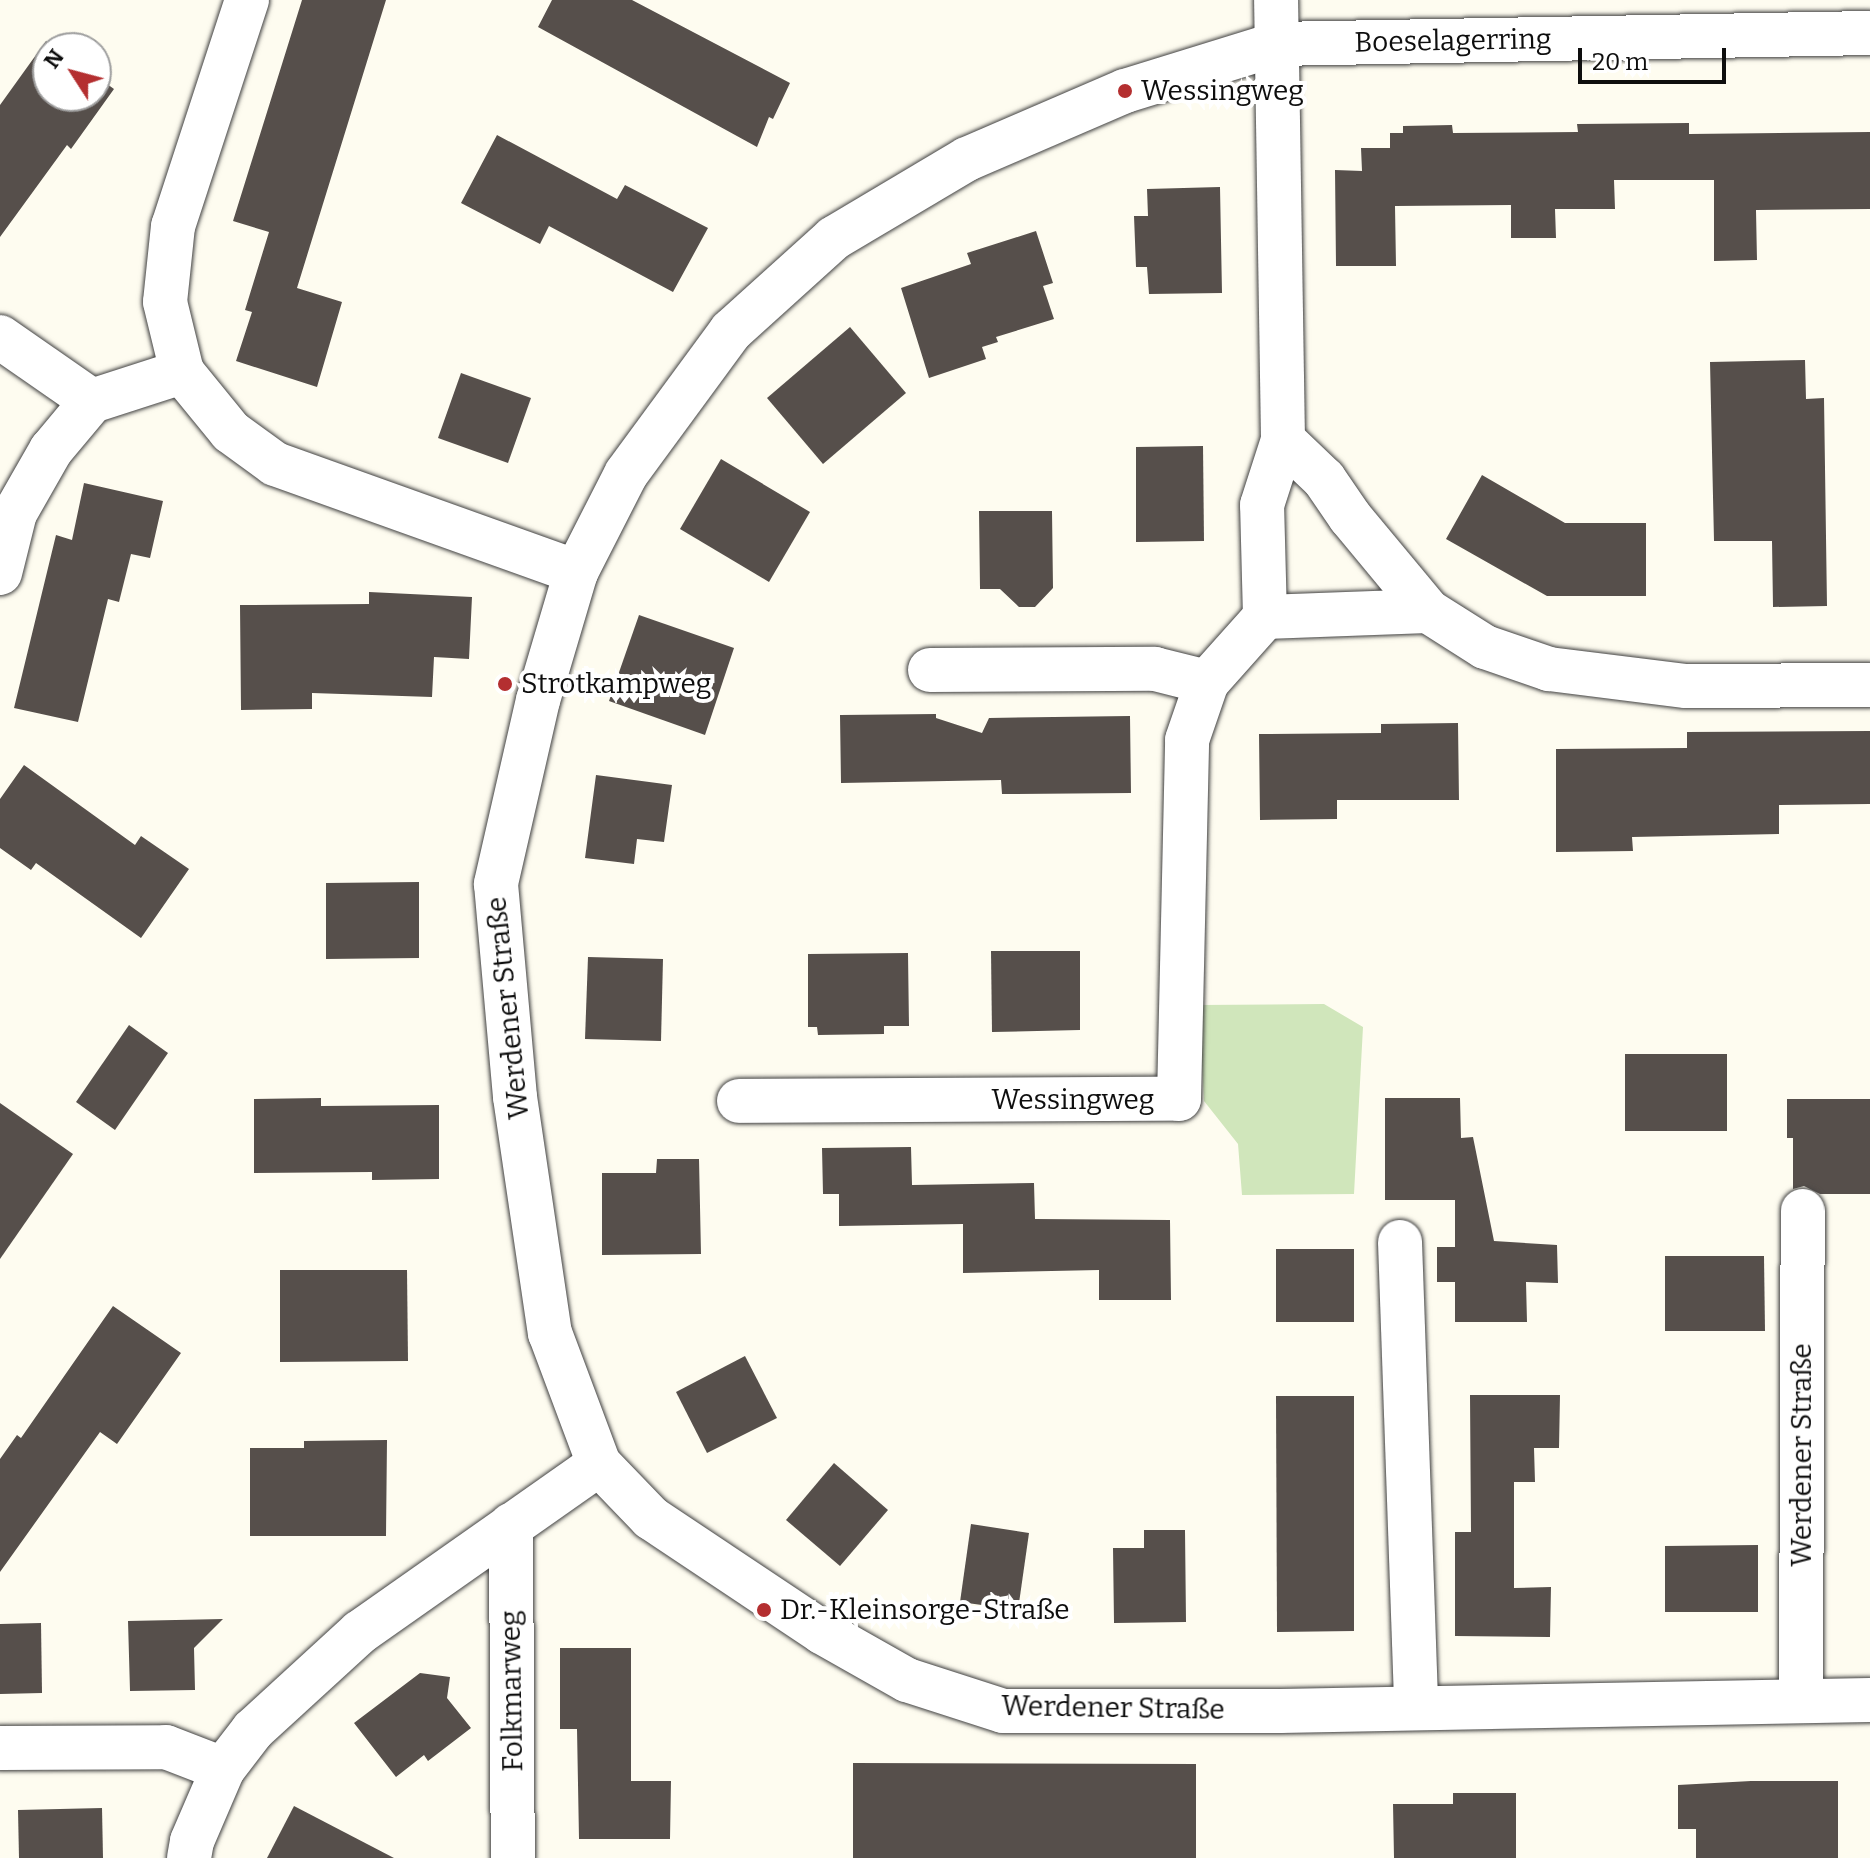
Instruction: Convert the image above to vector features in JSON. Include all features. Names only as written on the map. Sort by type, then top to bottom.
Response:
[{"type":"street","points":[[247,0],[173,226],[165,302],[182,372],[231,432],[275,464],[576,572]]},
{"type":"street","points":[[1276,0],[1283,440],[1262,505],[1265,617],[1428,611]]},
{"type":"street","name":"Boeselagerring","points":[[1277,44],[1793,17],[1870,33]]},
{"type":"street","name":"Werdener Straße","points":[[1277,44],[1125,91],[967,159],[834,238],[731,331],[626,474],[576,572],[538,700],[496,884],[515,1097],[550,1333],[599,1464],[651,1518],[822,1632],[907,1680],[1003,1711],[1870,1700]]},
{"type":"street","points":[[0,337],[92,401]]},
{"type":"street","points":[[0,573],[15,513],[51,450],[92,401],[182,372]]},
{"type":"street","points":[[1283,440],[1324,479],[1350,517],[1428,611],[1485,647],[1549,669],[1686,686],[1870,685]]},
{"type":"street","name":"Wessingweg","points":[[739,1101],[1179,1099],[1187,740],[1207,682],[1265,617]]},
{"type":"street","points":[[930,670],[1155,669],[1207,682]]},
{"type":"street","name":"Werdener Straße","points":[[1801,1700],[1803,1211]]},
{"type":"street","points":[[1400,1242],[1416,1708]]},
{"type":"street","points":[[189,1858],[192,1841],[223,1769],[253,1730],[360,1632],[599,1464]]},
{"type":"street","name":"Folkmarweg","points":[[511,1525],[513,1858]]},
{"type":"street","points":[[0,1748],[166,1747],[223,1769]]},
{"type":"green space","points":[[1324,1004],[1363,1027],[1354,1194],[1242,1195],[1238,1144],[1204,1101],[1199,1005]]},
{"type":"building","points":[[302,0],[386,0],[297,288],[342,302],[317,387],[236,361],[252,312],[245,310],[269,232],[233,221]]},
{"type":"building","points":[[552,0],[632,0],[790,83],[773,119],[769,117],[757,147],[538,27]]},
{"type":"building","points":[[32,60],[32,112],[98,112],[71,149],[67,145],[0,237],[0,105]]},
{"type":"building","points":[[1689,123],[1689,134],[1870,132],[1870,209],[1756,210],[1757,260],[1714,261],[1714,180],[1614,180],[1615,209],[1555,209],[1556,238],[1511,238],[1511,205],[1395,206],[1396,266],[1336,266],[1335,170],[1362,171],[1361,148],[1390,148],[1390,133],[1403,133],[1403,126],[1452,125],[1453,133],[1578,132],[1577,124]]},
{"type":"building","points":[[497,135],[617,199],[625,185],[708,228],[673,292],[549,226],[540,244],[461,203]]},
{"type":"building","points":[[1220,187],[1222,293],[1149,294],[1147,267],[1136,267],[1134,216],[1148,216],[1147,189]]},
{"type":"building","points":[[1036,231],[1053,283],[1043,286],[1054,319],[996,337],[998,342],[982,347],[986,359],[929,378],[901,288],[971,264],[967,253]]},
{"type":"building","points":[[850,327],[906,393],[823,464],[767,398]]},
{"type":"building","points":[[1805,360],[1806,399],[1824,398],[1827,606],[1773,607],[1772,541],[1714,541],[1710,362]]},
{"type":"building","points":[[461,373],[531,398],[508,463],[438,438]]},
{"type":"building","points":[[1203,446],[1204,541],[1136,542],[1136,447]]},
{"type":"building","points":[[721,459],[810,512],[769,582],[680,529]]},
{"type":"building","points":[[1482,475],[1565,523],[1646,523],[1646,596],[1547,596],[1446,539]]},
{"type":"building","points":[[84,483],[163,501],[150,558],[131,554],[119,602],[108,599],[78,722],[14,708],[56,535],[72,540]]},
{"type":"building","points":[[979,511],[1052,511],[1053,588],[1035,607],[1019,607],[1000,589],[980,589]]},
{"type":"building","points":[[369,592],[472,597],[469,659],[434,657],[432,697],[312,693],[312,709],[241,710],[240,605],[369,604]]},
{"type":"building","points":[[639,615],[734,648],[705,735],[609,701]]},
{"type":"building","points":[[936,714],[936,718],[982,733],[989,718],[1130,716],[1131,793],[1002,794],[1001,780],[841,783],[840,715]]},
{"type":"building","points":[[1458,723],[1459,800],[1337,800],[1337,819],[1260,820],[1259,734],[1381,733],[1381,724]]},
{"type":"building","points":[[1870,731],[1870,804],[1779,805],[1779,834],[1632,837],[1633,851],[1556,852],[1556,749],[1687,748],[1687,732]]},
{"type":"building","points":[[24,765],[135,845],[141,836],[189,869],[141,938],[36,863],[31,870],[0,848],[0,799]]},
{"type":"building","points":[[596,775],[672,785],[664,842],[637,839],[634,864],[585,858]]},
{"type":"building","points":[[419,882],[419,958],[326,959],[326,883]]},
{"type":"building","points":[[991,951],[1080,951],[1080,1030],[992,1032]]},
{"type":"building","points":[[908,953],[909,1026],[884,1026],[884,1034],[818,1035],[817,1027],[808,1027],[808,954]]},
{"type":"building","points":[[588,957],[663,959],[661,1041],[585,1039]]},
{"type":"building","points":[[129,1025],[168,1053],[115,1130],[76,1102]]},
{"type":"building","points":[[1625,1054],[1727,1054],[1727,1131],[1625,1131]]},
{"type":"building","points":[[321,1098],[321,1106],[439,1105],[439,1179],[372,1180],[372,1172],[254,1173],[254,1099]]},
{"type":"building","points":[[1385,1098],[1460,1098],[1461,1138],[1473,1137],[1494,1241],[1557,1245],[1558,1283],[1526,1282],[1527,1322],[1455,1322],[1455,1282],[1437,1282],[1437,1247],[1455,1247],[1455,1200],[1385,1200]]},
{"type":"building","points":[[1787,1099],[1870,1099],[1870,1194],[1820,1194],[1804,1186],[1793,1189],[1793,1138],[1787,1138]]},
{"type":"building","points":[[0,1103],[73,1154],[0,1259]]},
{"type":"building","points":[[911,1147],[912,1185],[1034,1183],[1035,1219],[1170,1220],[1171,1300],[1099,1300],[1099,1270],[963,1273],[963,1224],[839,1226],[839,1194],[823,1194],[822,1148]]},
{"type":"building","points":[[657,1159],[699,1159],[701,1254],[602,1255],[602,1173],[656,1173]]},
{"type":"building","points":[[1276,1249],[1354,1249],[1354,1322],[1276,1322]]},
{"type":"building","points":[[1665,1256],[1764,1256],[1765,1331],[1665,1331]]},
{"type":"building","points":[[280,1270],[407,1270],[408,1361],[280,1362]]},
{"type":"building","points":[[113,1306],[181,1353],[117,1444],[100,1432],[0,1572],[0,1459],[17,1435],[21,1438]]},
{"type":"building","points":[[745,1356],[777,1418],[707,1453],[676,1392]]},
{"type":"building","points":[[1470,1395],[1560,1395],[1559,1448],[1534,1448],[1535,1482],[1514,1482],[1514,1588],[1551,1587],[1550,1637],[1455,1636],[1455,1532],[1471,1532]]},
{"type":"building","points":[[1276,1396],[1354,1396],[1354,1631],[1277,1632]]},
{"type":"building","points":[[387,1440],[386,1536],[250,1536],[250,1448],[304,1448],[304,1441]]},
{"type":"building","points":[[834,1463],[888,1510],[840,1566],[786,1520]]},
{"type":"building","points":[[971,1524],[1029,1533],[1018,1610],[960,1602]]},
{"type":"building","points":[[1144,1530],[1185,1530],[1186,1622],[1114,1623],[1113,1548],[1144,1548]]},
{"type":"building","points":[[1758,1545],[1758,1612],[1665,1612],[1665,1546]]},
{"type":"building","points":[[223,1619],[194,1648],[195,1690],[130,1691],[128,1621]]},
{"type":"building","points":[[41,1623],[42,1693],[0,1694],[0,1624]]},
{"type":"building","points":[[560,1648],[631,1648],[631,1781],[671,1781],[670,1839],[579,1839],[577,1729],[560,1729]]},
{"type":"building","points":[[420,1673],[450,1677],[447,1698],[471,1728],[428,1761],[424,1755],[396,1777],[354,1723]]},
{"type":"building","points":[[853,1763],[1196,1764],[1196,1858],[853,1858]]},
{"type":"building","points":[[1838,1781],[1838,1858],[1696,1858],[1696,1829],[1678,1829],[1678,1785]]},
{"type":"building","points":[[1453,1793],[1516,1793],[1516,1858],[1394,1858],[1393,1804],[1453,1804]]},
{"type":"building","points":[[294,1806],[394,1858],[267,1858]]},
{"type":"building","points":[[102,1808],[103,1858],[19,1858],[18,1810]]},
{"type":"place","name":"Wessingweg","points":[[1125,91]]},
{"type":"place","name":"Strotkampweg","points":[[505,684]]},
{"type":"place","name":"Dr.-Kleinsorge-Straße","points":[[764,1610]]}]
